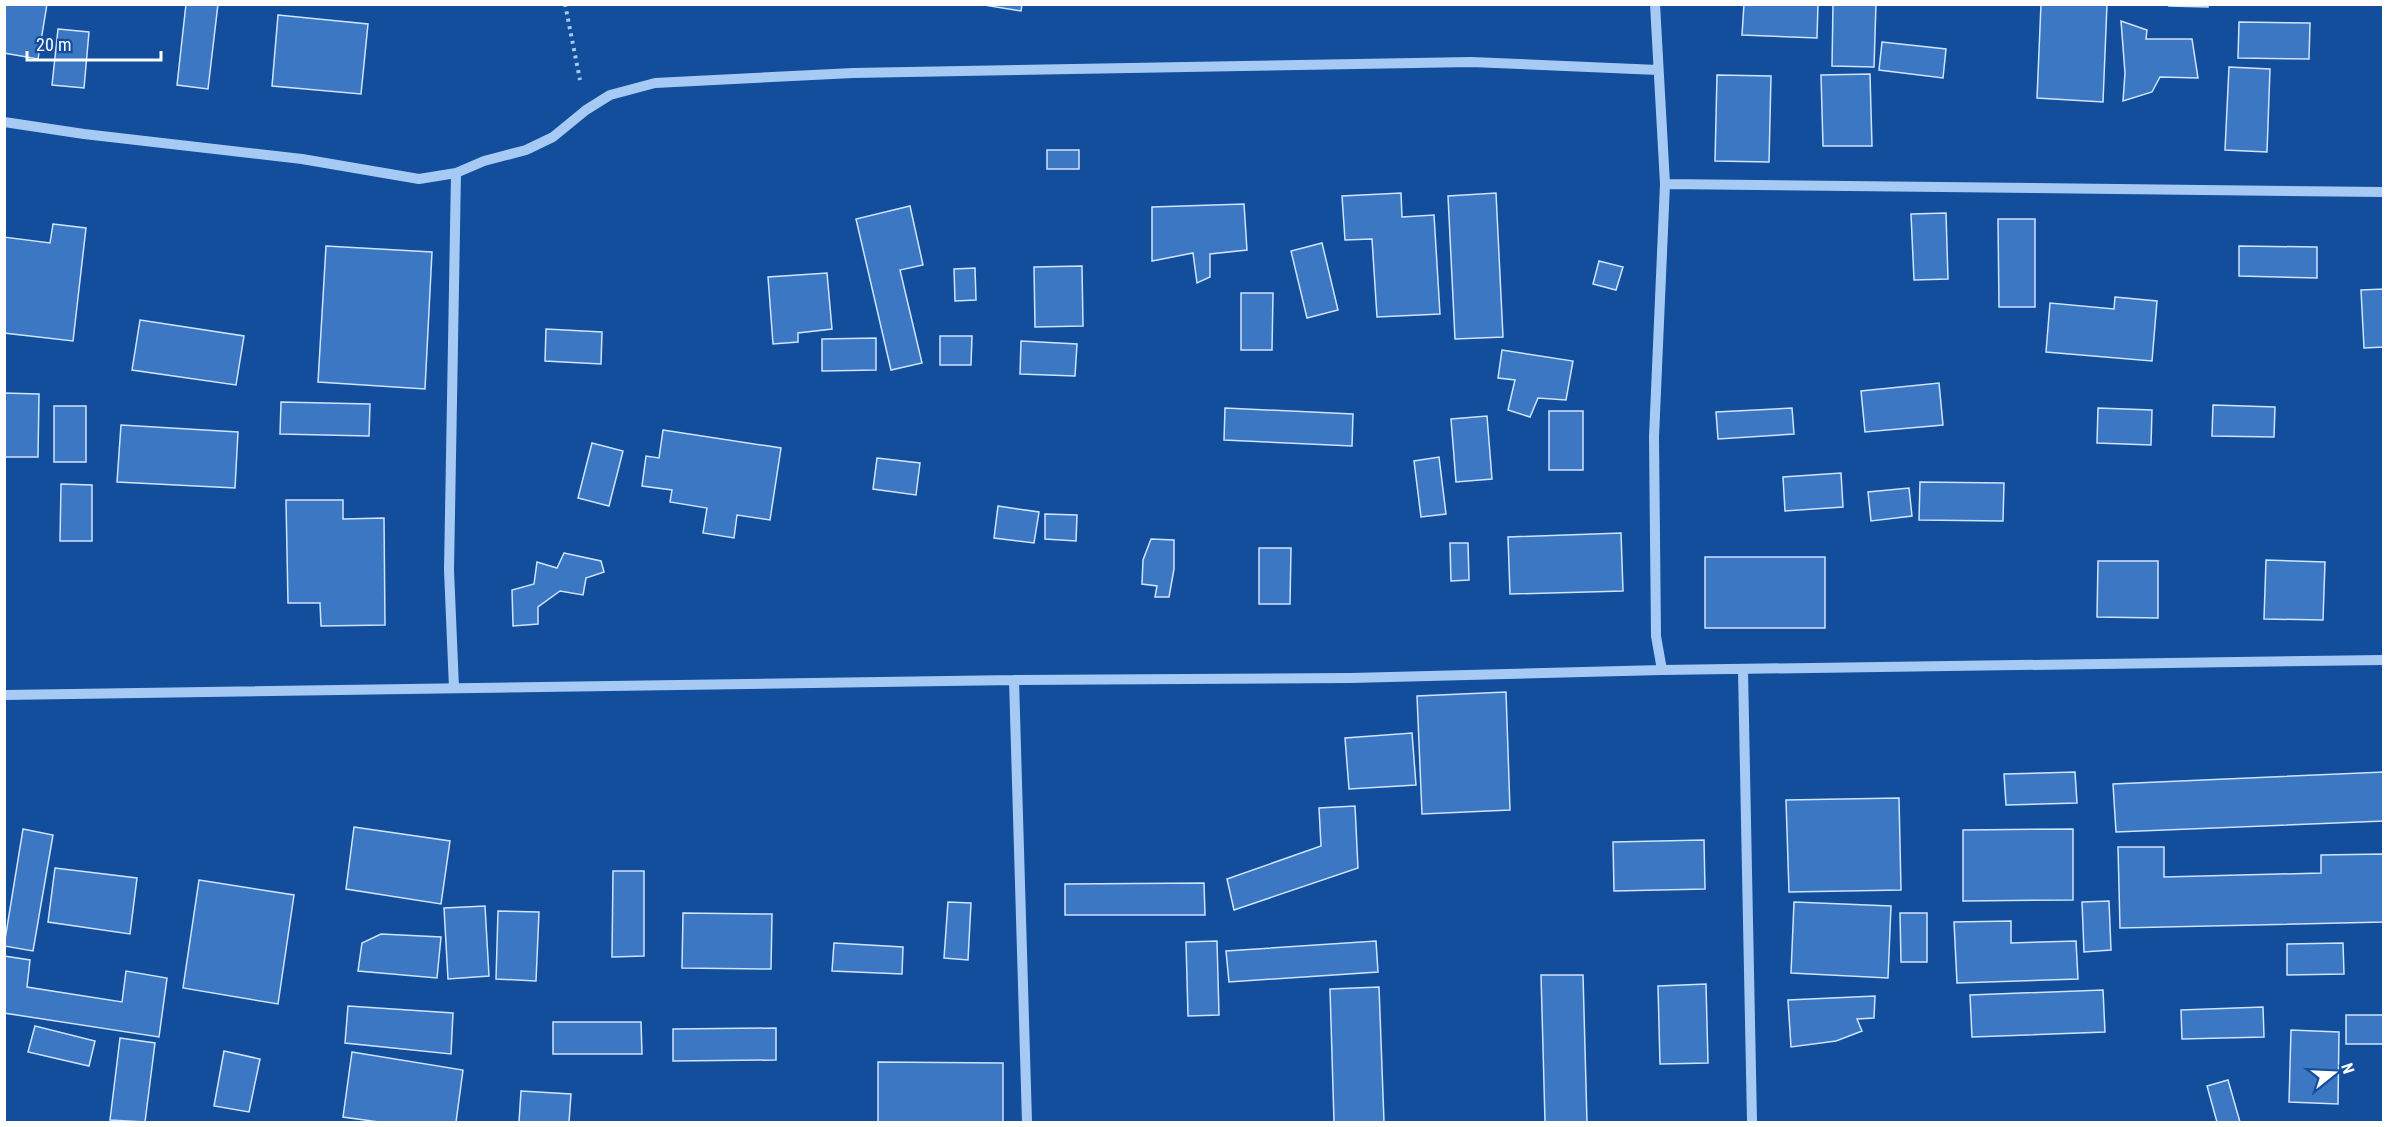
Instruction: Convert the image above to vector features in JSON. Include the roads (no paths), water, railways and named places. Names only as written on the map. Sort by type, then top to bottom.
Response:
[{"type":"street","points":[[1655,4],[1665,184],[1654,437],[1656,636],[1662,670]]},
{"type":"street","points":[[4,122],[84,134],[302,159],[419,179],[456,173],[484,161],[526,150],[553,137],[586,110],[610,95],[655,83],[853,73],[1471,62],[1658,69]]},
{"type":"street","points":[[454,688],[449,558],[456,173]]},
{"type":"street","points":[[1665,184],[2384,192]]},
{"type":"street","points":[[4,695],[1014,680],[1351,678],[1662,670],[2384,660]]},
{"type":"street","points":[[1743,670],[1752,1122]]},
{"type":"street","points":[[1014,680],[1027,1122]]}]
